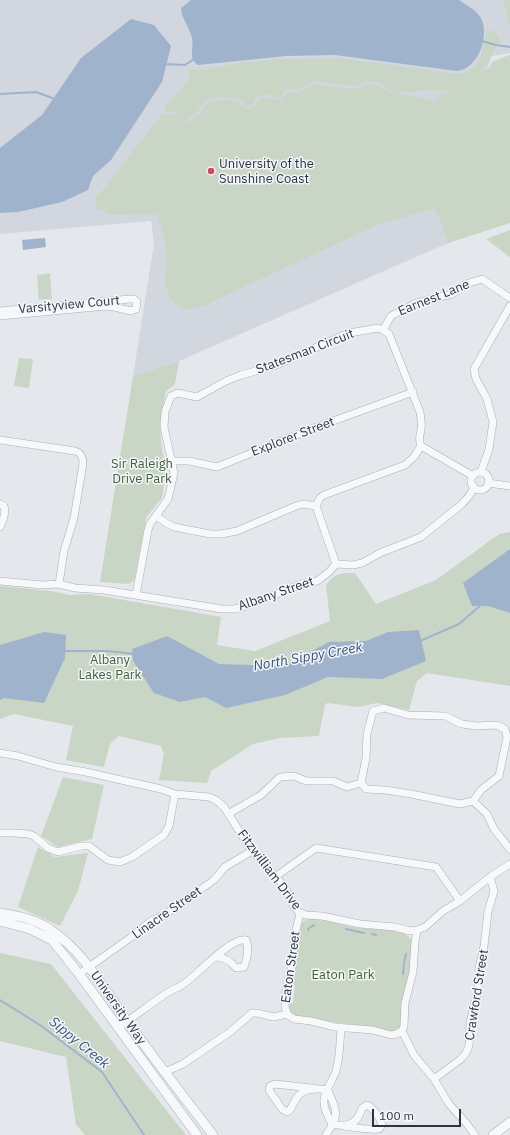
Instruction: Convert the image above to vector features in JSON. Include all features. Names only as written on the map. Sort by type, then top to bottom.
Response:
[{"type":"street","name":"Earnest Lane","points":[[384,330],[391,316],[416,303],[452,294],[469,283],[482,279],[510,298]]},
{"type":"street","name":"Varsityview Court","points":[[0,316],[40,310],[105,304]]},
{"type":"street","points":[[481,472],[489,449],[493,422],[487,399],[476,379],[474,369],[510,306]]},
{"type":"street","name":"Varsityview Court","points":[[0,311],[40,310]]},
{"type":"street","name":"Statesman Circuit","points":[[172,461],[164,427],[165,412],[171,396],[178,393],[197,397],[231,379],[274,366],[349,333],[378,328],[384,330]]},
{"type":"street","points":[[384,330],[389,334],[420,412],[422,429],[419,438],[422,446],[473,476]]},
{"type":"street","name":"Explorer Street","points":[[172,461],[189,461],[217,467],[311,429],[412,392]]},
{"type":"street","points":[[0,440],[75,451],[82,457],[83,464],[76,511],[64,551],[59,584]]},
{"type":"street","points":[[422,446],[414,457],[405,465],[324,494],[320,498],[316,506],[336,564],[353,565],[362,563],[380,553],[421,537],[462,504],[470,495],[474,487]]},
{"type":"street","points":[[136,595],[148,530],[168,499],[174,473],[172,461]]},
{"type":"street","points":[[481,472],[476,473],[473,476],[471,482],[474,487],[483,489],[488,483]]},
{"type":"street","points":[[481,472],[486,476],[488,483]]},
{"type":"street","points":[[488,483],[510,486]]},
{"type":"street","points":[[0,504],[5,508],[0,527]]},
{"type":"street","points":[[156,516],[174,527],[210,534],[237,531],[303,504],[316,506]]},
{"type":"street","name":"Albany Street","points":[[0,581],[42,585],[59,584],[74,588],[104,590],[214,608],[234,609],[243,607],[302,584],[317,581],[329,572],[336,564]]},
{"type":"street","points":[[384,708],[408,715],[444,716],[462,724],[476,726],[497,725],[508,729],[499,776],[481,790],[473,801],[460,804],[392,791],[366,789],[361,783],[373,711],[384,708]]},
{"type":"street","name":"Fitzwilliam Drive","points":[[0,753],[18,756],[56,767],[86,772],[162,789],[175,794],[213,798],[224,807],[252,851],[285,887],[292,905],[302,914],[322,916],[352,923],[395,927],[414,931]]},
{"type":"street","points":[[228,814],[261,795],[280,777],[294,776],[306,781],[333,781],[347,787],[361,783]]},
{"type":"street","points":[[0,833],[13,832],[28,834],[34,836],[48,848],[58,852],[81,846],[90,846],[108,860],[120,862],[126,860],[164,835],[169,826],[175,794]]},
{"type":"street","points":[[473,801],[486,814],[494,829],[510,849]]},
{"type":"street","points":[[275,877],[316,848],[436,867],[460,901]]},
{"type":"street","name":"Linacre Street","points":[[79,974],[130,938],[151,921],[164,915],[214,880],[225,867],[252,851]]},
{"type":"street","points":[[159,1082],[233,1029],[251,1014],[256,1012],[269,1015],[286,1012],[292,1019],[311,1020],[342,1027],[375,1030],[391,1035],[400,1032],[404,1026],[406,1003],[413,972],[415,942],[414,931],[425,927],[444,911],[510,864]]},
{"type":"street","name":"Crawford Street","points":[[434,1079],[461,1060],[468,1050],[470,1023],[478,988],[479,964],[485,940],[488,912],[494,890],[488,879]]},
{"type":"street","name":"University Way","points":[[0,913],[19,916],[40,922],[62,938],[77,952],[89,966],[167,1076],[213,1135]]},
{"type":"street","name":"Eaton Street","points":[[286,1012],[286,988],[292,966],[294,939],[302,914]]},
{"type":"street","name":"University Way","points":[[0,921],[30,929],[52,940],[79,974],[198,1135]]},
{"type":"street","points":[[119,1028],[164,994],[185,984],[215,957],[236,941],[243,939],[246,940],[248,944],[244,967],[236,968],[229,960],[222,957],[215,957]]},
{"type":"street","points":[[332,1124],[324,1106],[324,1096],[336,1070],[342,1027]]},
{"type":"street","points":[[400,1032],[407,1040],[416,1058],[434,1079],[449,1104],[475,1135]]},
{"type":"street","points":[[316,1089],[306,1090],[298,1095],[294,1100],[291,1110],[287,1112],[282,1109],[269,1090],[270,1086],[275,1084],[328,1090]]},
{"type":"street","points":[[332,1124],[357,1128],[377,1129],[381,1128],[382,1124],[372,1109],[367,1105],[362,1108],[356,1121],[348,1125],[341,1125]]},
{"type":"street","points":[[493,1135],[510,1122]]},
{"type":"street","points":[[326,1135],[332,1124]]},
{"type":"shaded area","name":"University of the Sunshine Coast","points":[[0,0],[503,0],[510,29],[510,53],[492,56],[484,77],[404,121],[448,243],[179,361],[133,376],[154,244],[151,221],[0,234]]},
{"type":"green space","points":[[503,0],[510,0],[510,29]]},
{"type":"green space","points":[[487,30],[495,32],[500,41],[481,72],[489,68],[493,61],[510,55],[510,223],[448,243],[435,208],[377,225],[205,305],[186,310],[171,301],[165,284],[167,259],[164,237],[156,214],[111,215],[96,208],[95,197],[103,190],[162,114],[174,114],[177,117],[176,111],[165,112],[165,106],[190,78],[187,69],[198,70],[232,64],[280,59],[340,58],[450,73],[462,73],[471,69],[478,60],[483,48]],"holes":[[[313,81],[356,86],[365,82],[378,82],[395,93],[390,92],[378,85],[365,85],[356,89],[314,85],[298,93],[288,92],[282,99],[259,98],[254,108],[246,109],[239,102],[225,99],[207,103],[199,114],[184,124],[177,117],[184,122],[197,112],[205,100],[224,97],[241,100],[246,107],[252,106],[256,97],[267,94],[275,98],[282,97],[285,89],[296,90]],[[427,90],[453,90],[435,96],[439,98],[434,102],[429,99],[396,93]]]},
{"type":"green space","points":[[510,230],[510,257],[486,239]]},
{"type":"green space","points":[[50,273],[52,299],[39,300],[37,275]]},
{"type":"green space","points":[[19,358],[33,359],[29,388],[14,386]]},
{"type":"green space","name":"Sir Raleigh Drive Park","points":[[179,361],[175,384],[166,391],[160,422],[161,443],[166,471],[162,498],[147,516],[134,581],[128,584],[100,582],[133,376]]},
{"type":"green space","name":"Albany Lakes Park","points":[[510,532],[510,686],[427,673],[417,681],[409,710],[377,703],[358,707],[328,703],[325,704],[319,736],[280,738],[253,744],[211,771],[207,783],[159,780],[164,754],[161,746],[119,736],[110,744],[104,767],[66,760],[73,726],[14,714],[0,719],[0,586],[51,591],[70,595],[90,594],[221,617],[217,645],[255,651],[330,621],[326,585],[332,578],[339,574],[355,573],[376,604],[436,580],[499,534]]},
{"type":"green space","points":[[63,777],[104,785],[92,839],[58,847],[41,836]]},
{"type":"green space","points":[[38,847],[55,857],[88,853],[78,891],[60,926],[18,907]]},
{"type":"green space","name":"Eaton Park","points":[[308,919],[321,920],[360,928],[393,930],[404,933],[409,937],[412,942],[410,967],[400,1029],[395,1032],[296,1016],[290,1013],[288,1003],[293,1003],[295,986],[290,985],[301,923]]},
{"type":"green space","points":[[0,953],[51,964],[186,1135],[85,1135],[76,1125],[66,1057],[0,1041]]},
{"type":"water","points":[[191,0],[459,0],[474,10],[481,18],[484,34],[483,42],[476,58],[471,64],[464,69],[457,71],[335,55],[286,56],[198,65],[193,60],[192,38],[181,12],[181,8]]},
{"type":"water","points":[[131,19],[154,25],[171,46],[162,82],[111,160],[93,176],[88,190],[62,202],[18,212],[0,213],[0,148],[42,115],[81,58]]},
{"type":"water","points":[[45,238],[46,247],[23,250],[22,240]]},
{"type":"water","points":[[510,549],[510,613],[488,606],[472,606],[463,583]]},
{"type":"water","points":[[419,630],[426,661],[382,679],[328,677],[285,695],[226,708],[205,697],[180,702],[154,693],[133,661],[132,649],[167,636],[219,664],[284,666],[329,642],[366,641],[388,632]]},
{"type":"water","points":[[44,632],[66,635],[65,658],[44,703],[4,698],[0,700],[0,645]]},
{"type":"waterway","points":[[482,41],[510,47]]},
{"type":"waterway","points":[[164,64],[185,65],[194,59]]},
{"type":"waterway","points":[[0,94],[36,92],[55,99]]},
{"type":"waterway","name":"North Sippy Creek","points":[[420,641],[459,624],[481,605]]},
{"type":"waterway","name":"North Sippy Creek","points":[[64,651],[107,651],[135,654]]},
{"type":"waterway","points":[[346,929],[364,933]]},
{"type":"waterway","points":[[372,934],[376,935]]},
{"type":"waterway","points":[[404,963],[406,954]]},
{"type":"waterway","points":[[403,974],[404,965]]},
{"type":"waterway","name":"Sippy Creek","points":[[0,1000],[40,1025],[102,1072],[144,1135]]},
{"type":"place","name":"University of the Sunshine Coast","points":[[211,171]]}]
